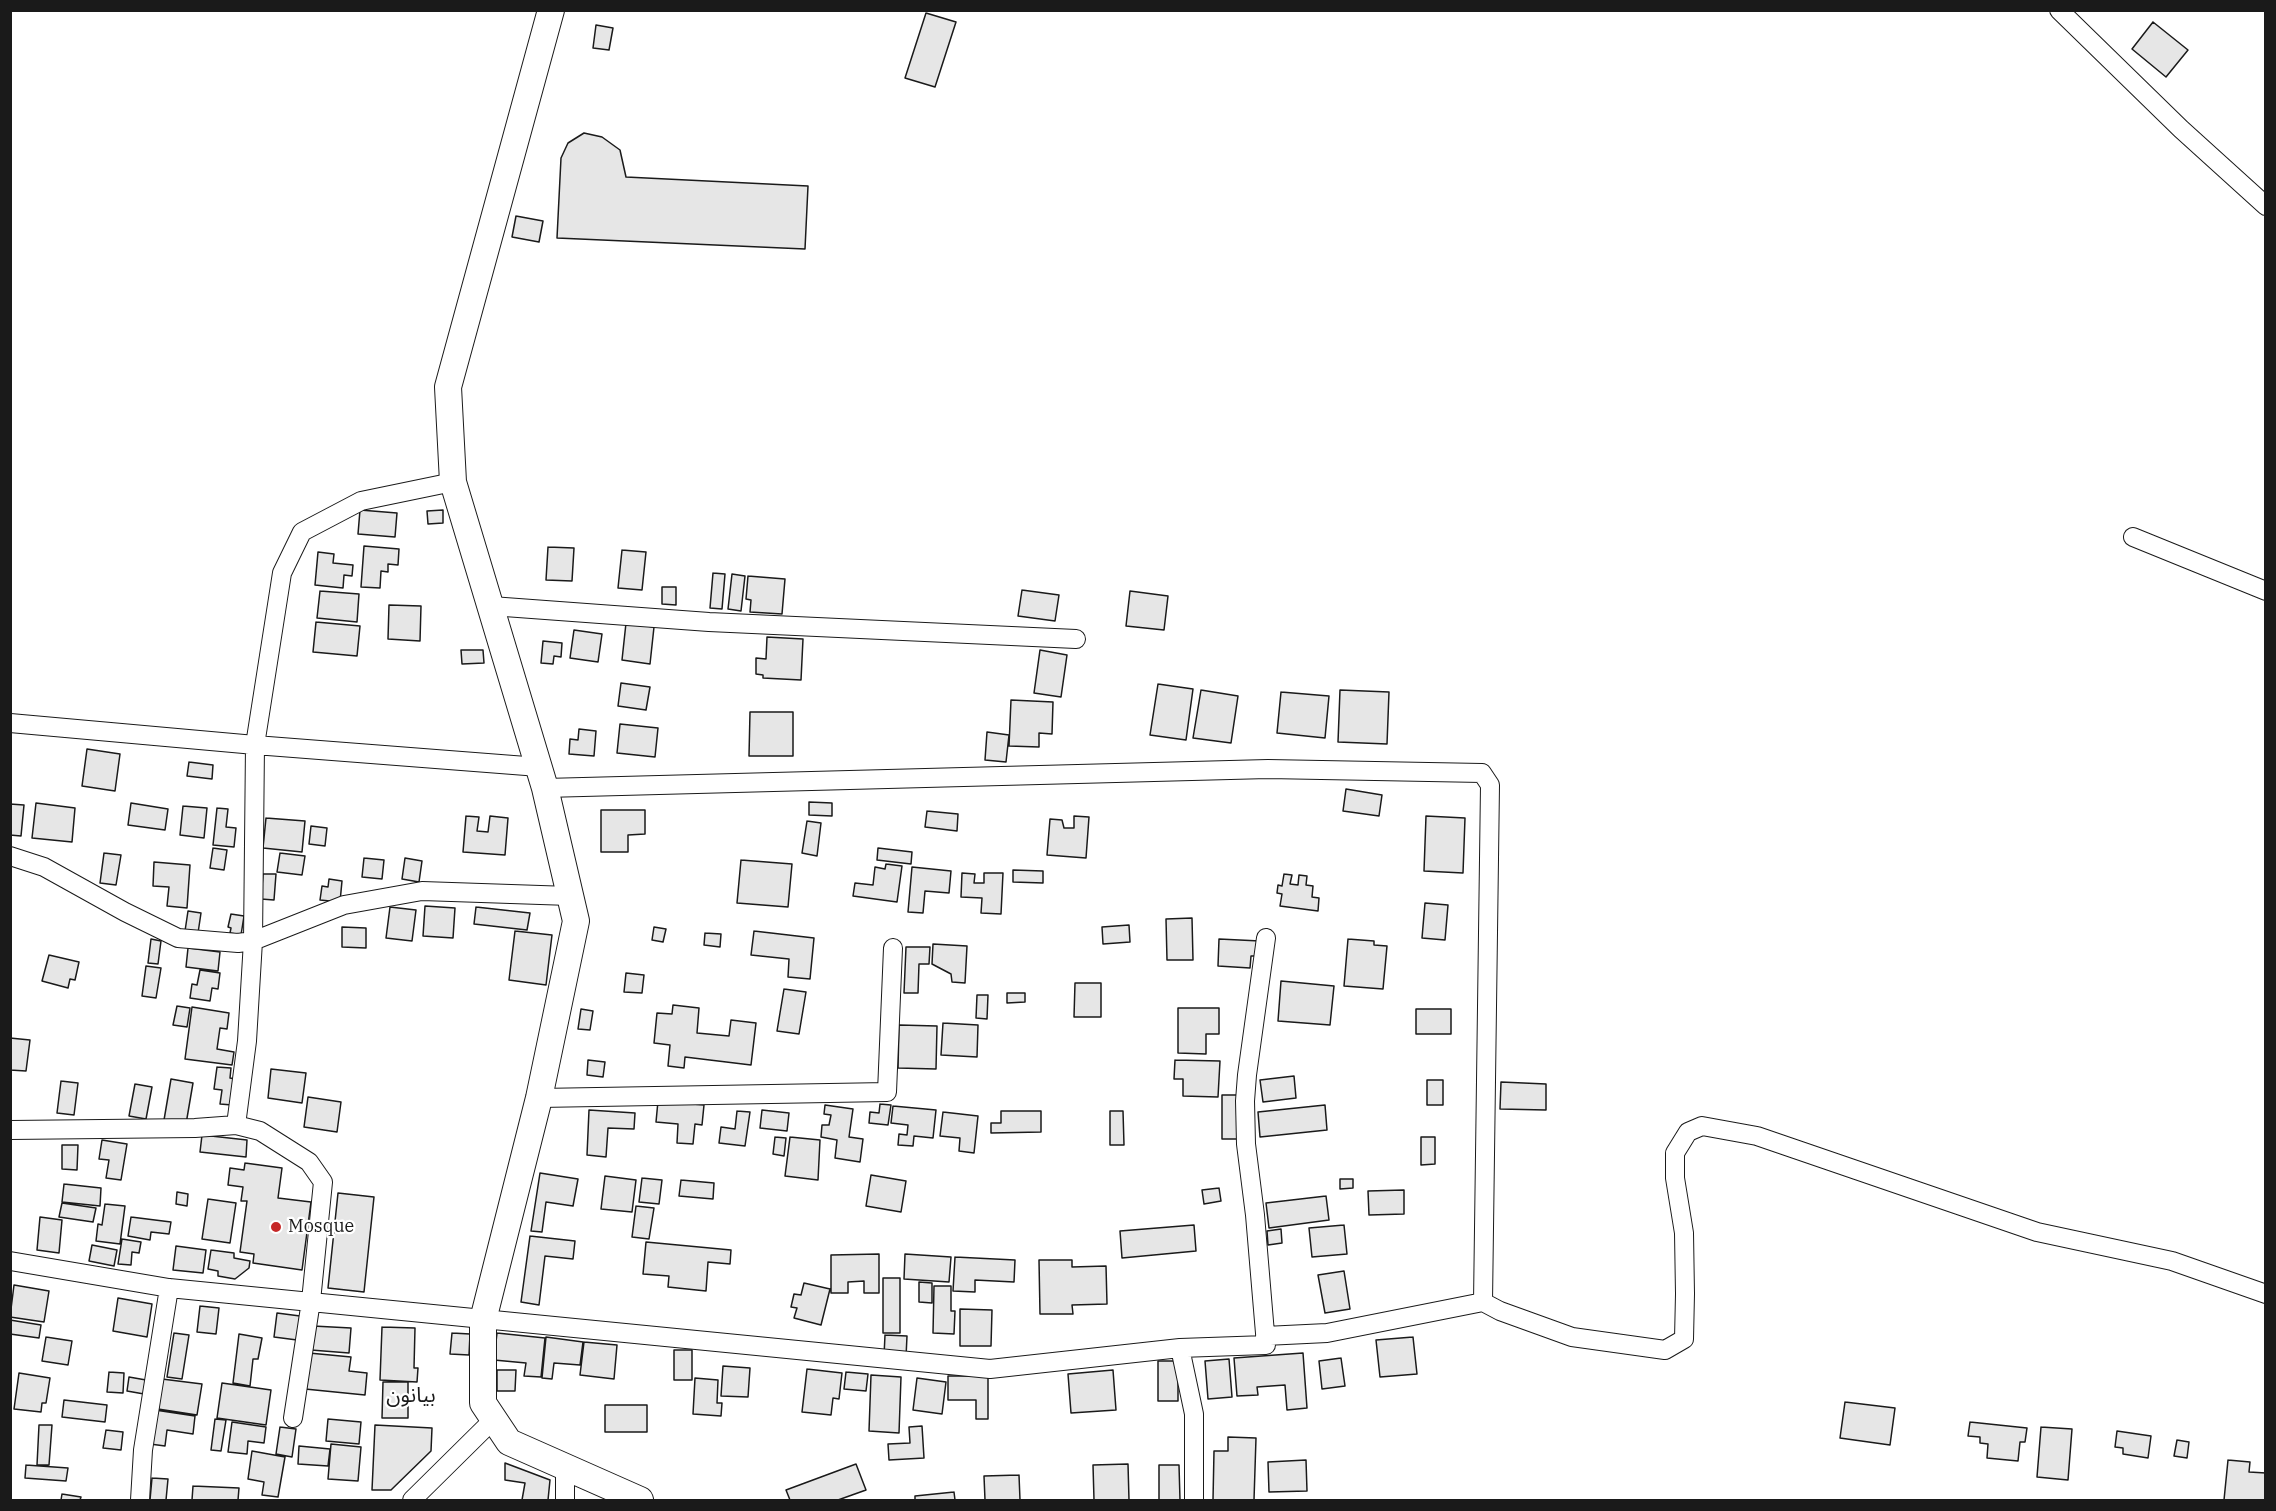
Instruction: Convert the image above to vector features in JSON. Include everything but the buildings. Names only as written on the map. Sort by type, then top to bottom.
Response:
[{"type":"street","points":[[551,10],[447,387],[453,482],[542,777],[576,921],[539,1098],[483,1320],[483,1403],[509,1442],[640,1500]]},
{"type":"street","points":[[2059,10],[2181,129],[2265,206]]},
{"type":"street","points":[[236,1125],[248,1041],[253,941],[255,745],[282,573],[302,532],[361,501],[453,482]]},
{"type":"street","points":[[2133,537],[2265,591]]},
{"type":"street","points":[[491,606],[709,622],[1076,639]]},
{"type":"street","points":[[10,723],[255,745],[542,777],[1268,769],[1482,773],[1490,785],[1483,1302]]},
{"type":"street","points":[[10,856],[44,867],[125,912],[178,938],[238,943],[253,941],[344,905],[422,891],[570,896]]},
{"type":"street","points":[[10,1261],[169,1288],[990,1369],[1180,1347],[1266,1345],[1255,1215],[1246,1144],[1245,1101],[1266,938]]},
{"type":"street","points":[[539,1098],[887,1092],[893,948]]},
{"type":"street","points":[[10,1130],[195,1128],[236,1125],[260,1131],[309,1162],[323,1182],[311,1301],[293,1418]]},
{"type":"street","points":[[1265,1336],[1327,1333],[1483,1302],[1500,1311],[1572,1337],[1665,1350],[1684,1340],[1684,1233],[1674,1178],[1675,1153],[1688,1132],[1702,1126],[1757,1136],[2037,1232],[2172,1261],[2265,1293]]},
{"type":"street","points":[[140,1500],[143,1450],[169,1288]]},
{"type":"street","points":[[1180,1347],[1194,1414],[1194,1500]]},
{"type":"street","points":[[412,1500],[494,1419]]},
{"type":"street","points":[[565,1466],[565,1500]]},
{"type":"place","name":"Mosque","points":[[276,1227]]},
{"type":"district","name":"بيانون","points":[[411,1396]]}]
